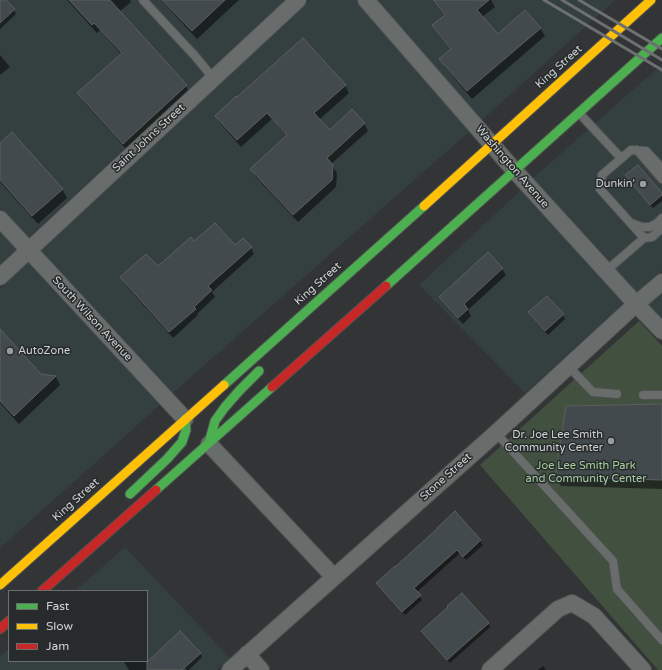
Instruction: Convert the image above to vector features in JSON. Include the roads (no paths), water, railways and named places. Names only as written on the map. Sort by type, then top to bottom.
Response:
[{"type":"main road","name":"King Street","points":[[0,585],[325,295],[651,0]]},
{"type":"main road","points":[[43,590],[209,444],[662,38]]},
{"type":"main road","points":[[295,333],[325,295]]},
{"type":"main road","points":[[209,444],[215,421],[240,390],[266,364]]},
{"type":"main road","points":[[122,502],[167,459],[182,442],[186,430],[185,419]]},
{"type":"main road","points":[[58,578],[70,556],[75,551]]},
{"type":"main road","points":[[0,629],[8,622]]},
{"type":"street","name":"Saint Johns Street","points":[[0,277],[298,0]]},
{"type":"street","name":"Washington Avenue","points":[[366,0],[514,170],[662,331]]},
{"type":"street","name":"South Wilson Avenue","points":[[0,219],[185,419]]},
{"type":"street","name":"Stone Street","points":[[230,670],[496,433],[636,304],[662,282]]},
{"type":"street","points":[[209,444],[334,577]]},
{"type":"street","points":[[490,670],[558,609],[572,603],[594,616],[643,670]]},
{"type":"street","points":[[247,654],[261,670]]},
{"type":"lane","points":[[143,0],[195,56],[213,78]]},
{"type":"lane","points":[[579,113],[621,158]]},
{"type":"lane","points":[[644,238],[600,189],[602,175],[631,150],[646,151],[662,168]]},
{"type":"lane","points":[[637,150],[662,179]]},
{"type":"lane","points":[[630,223],[642,227],[650,227],[662,218]]},
{"type":"lane","points":[[606,271],[644,238],[652,237],[662,228]]},
{"type":"lane","points":[[568,366],[593,392],[617,394]]},
{"type":"lane","points":[[643,395],[662,395]]},
{"type":"lane","points":[[496,433],[613,561],[617,589],[662,640]]},
{"type":"railway","points":[[544,0],[662,70]]},
{"type":"railway","points":[[562,0],[662,60]]},
{"type":"railway","points":[[579,0],[662,49]]},
{"type":"place","name":"Dunkin'","points":[[643,184]]},
{"type":"place","name":"AutoZone","points":[[10,351]]},
{"type":"place","name":"Dr. Joe Lee Smith Community Center","points":[[611,441]]},
{"type":"park label","name":"Joe Lee Smith Park and Community Center","points":[[586,472]]}]
